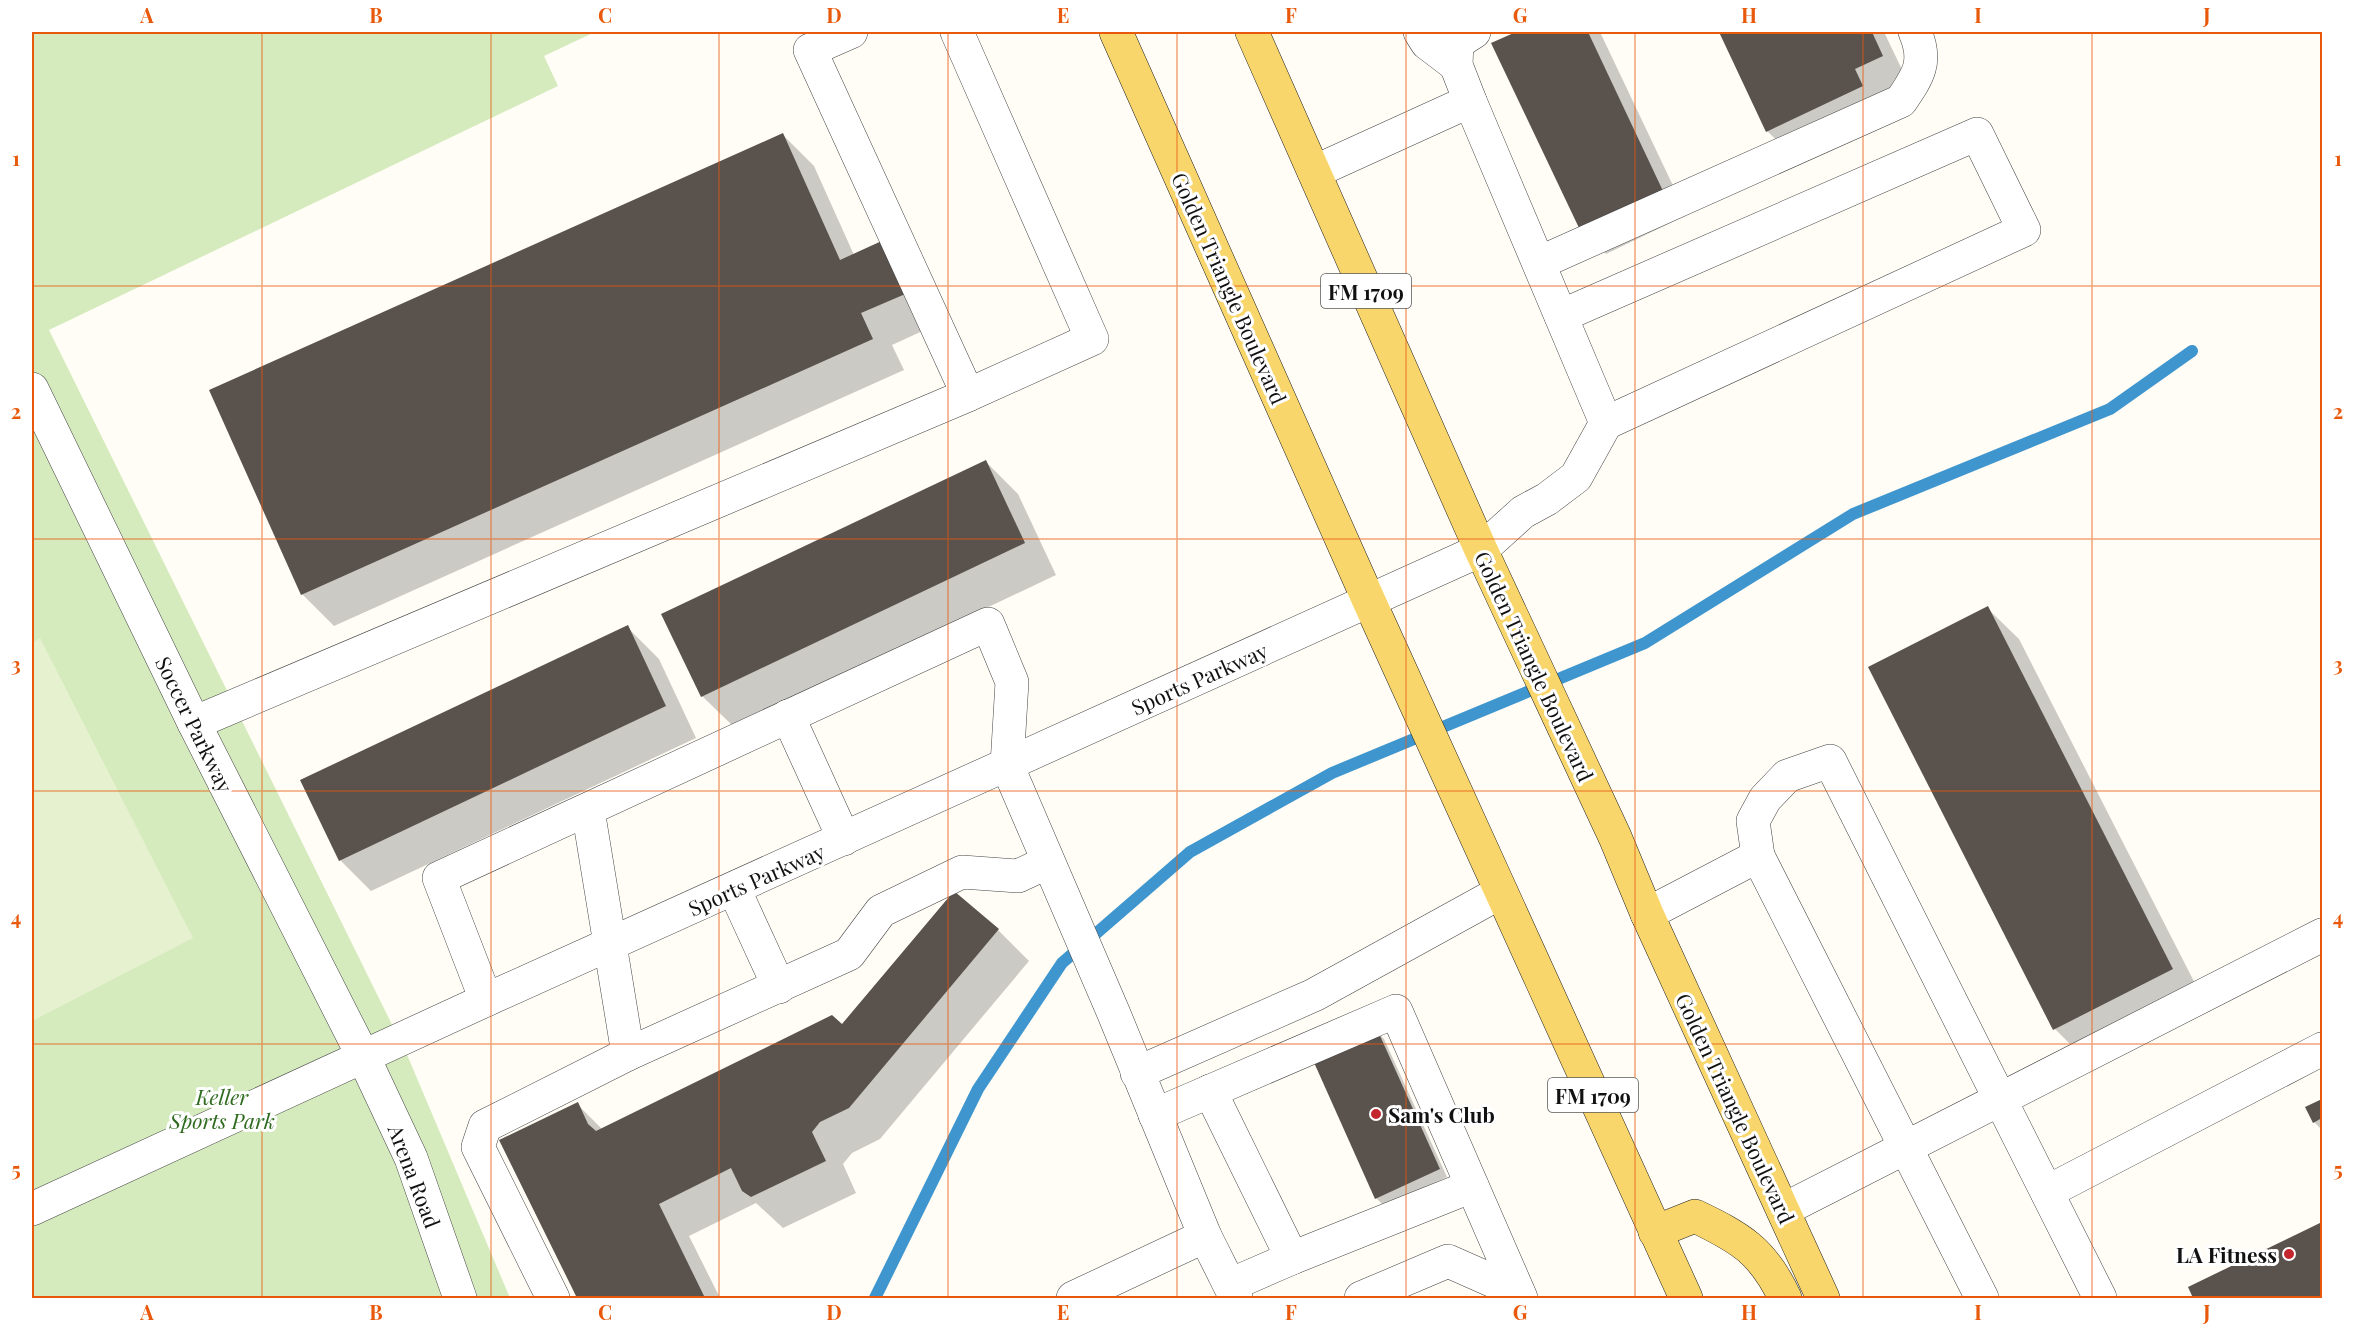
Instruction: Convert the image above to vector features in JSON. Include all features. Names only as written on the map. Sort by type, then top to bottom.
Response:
[{"type":"main road","name":"Golden Triangle Boulevard","points":[[1116,32],[1369,601],[1686,1299]]},
{"type":"main road","name":"Golden Triangle Boulevard","points":[[1252,32],[1506,606],[1615,837],[1647,914],[1823,1299]]},
{"type":"main road","points":[[1655,1232],[1695,1216],[1740,1238],[1773,1272],[1785,1299]]},
{"type":"street","points":[[851,32],[810,50],[968,395]]},
{"type":"street","points":[[194,723],[968,395],[1092,339],[957,32]]},
{"type":"street","points":[[1420,32],[1427,43],[1456,65]]},
{"type":"street","points":[[1474,32],[1457,43],[1456,65],[1470,101],[1606,423],[2024,230],[1977,134],[1561,316]]},
{"type":"street","points":[[1539,263],[1901,101],[1921,73],[1920,43],[1915,32]]},
{"type":"street","points":[[1314,172],[1470,101]]},
{"type":"street","name":"Soccer Parkway","points":[[32,389],[194,723],[363,1056]]},
{"type":"street","name":"Sports Parkway","points":[[32,1209],[611,943],[1481,550],[1523,512],[1547,499],[1576,477],[1606,423]]},
{"type":"street","points":[[486,1000],[439,878],[988,624],[1012,681],[1007,765],[1114,1014],[1205,1236],[1233,1292],[1292,1258],[1472,1186]]},
{"type":"street","points":[[788,716],[844,839]]},
{"type":"street","points":[[1982,1299],[1758,856],[1753,821],[1764,799],[1786,776],[1830,761],[2100,1299]]},
{"type":"street","points":[[588,810],[628,1054]]},
{"type":"street","points":[[1647,914],[1758,856]]},
{"type":"street","points":[[553,1299],[478,1147],[485,1126],[628,1054],[849,954],[881,910],[962,872],[1018,876],[1048,862]]},
{"type":"street","points":[[734,889],[779,987]]},
{"type":"street","points":[[1137,1073],[1314,995],[1501,892]]},
{"type":"street","points":[[1783,1210],[2322,935]]},
{"type":"street","points":[[1155,1115],[1396,1011],[1519,1295]]},
{"type":"street","points":[[2047,1192],[2322,1049]]},
{"type":"street","name":"Arena Road","points":[[363,1056],[411,1158],[460,1299]]},
{"type":"street","points":[[1210,1091],[1292,1258]]},
{"type":"street","points":[[1073,1299],[1205,1236]]},
{"type":"street","points":[[1361,1299],[1407,1289],[1448,1261],[1519,1295]]},
{"type":"green space","name":"Keller Sports Park","points":[[32,32],[595,32],[544,56],[558,86],[49,330],[408,1057],[510,1298],[32,1298]]},
{"type":"green space","points":[[40,638],[193,938],[32,1021],[32,643]]},
{"type":"building","points":[[1516,32],[1588,32],[1663,191],[1580,230],[1491,43]]},
{"type":"building","points":[[1719,32],[1872,32],[1883,56],[1855,69],[1863,86],[1766,132]]},
{"type":"building","points":[[783,133],[840,260],[886,239],[910,292],[861,313],[873,339],[301,595],[209,390]]},
{"type":"building","points":[[986,460],[1025,543],[701,697],[661,614]]},
{"type":"building","points":[[1988,606],[2173,969],[2053,1030],[1868,667]]},
{"type":"building","points":[[628,625],[666,706],[339,861],[300,780]]},
{"type":"building","points":[[954,891],[999,929],[849,1108],[820,1122],[812,1132],[826,1161],[751,1197],[742,1191],[731,1168],[659,1204],[705,1298],[577,1298],[499,1140],[578,1102],[588,1124],[596,1131],[832,1015],[842,1024]]},
{"type":"building","name":"Sam's Club","points":[[1377,1029],[1440,1169],[1375,1199],[1312,1058]]},
{"type":"building","points":[[2322,1099],[2322,1118],[2313,1123],[2305,1107]]},
{"type":"building","name":"LA Fitness","points":[[2322,1222],[2322,1298],[2193,1298],[2188,1287]]},
{"type":"waterway","points":[[875,1298],[978,1089],[1062,963],[1190,852],[1332,773],[1645,643],[1853,514],[2110,409],[2192,351]]},
{"type":"place","name":"Sam's Club","points":[[1376,1114]]},
{"type":"place","name":"LA Fitness","points":[[2289,1254]]}]
